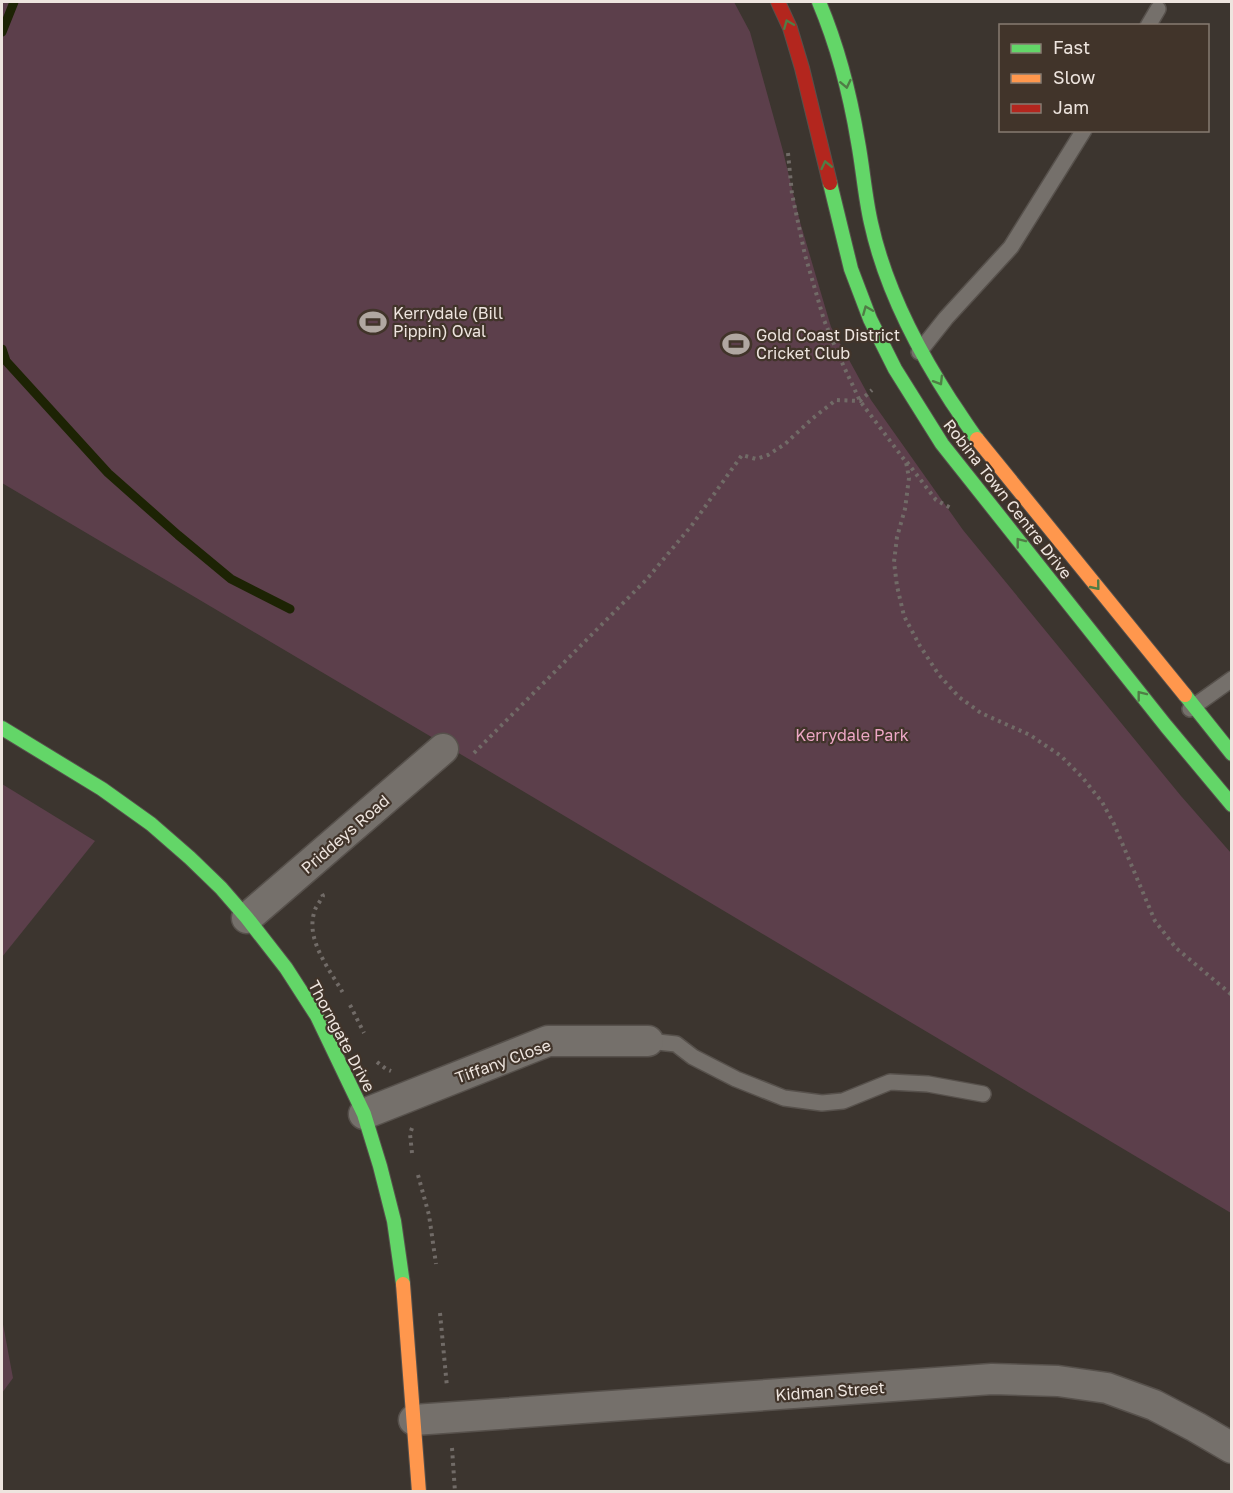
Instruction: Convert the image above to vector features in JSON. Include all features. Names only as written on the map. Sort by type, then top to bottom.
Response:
[{"type":"street","name":"Robina Town Centre Drive","points":[[778,2],[790,28],[802,68],[851,269],[870,319],[895,369],[942,444],[1166,726],[1204,739],[1232,754]]},
{"type":"street","name":"Robina Town Centre Drive","points":[[819,2],[840,61],[871,222],[897,299],[921,351],[971,431],[1193,706],[1204,739],[1232,805]]},
{"type":"street","name":"Thorngate Drive","points":[[2,728],[102,789],[151,824],[221,888],[247,918],[286,968],[317,1016],[364,1114],[394,1221],[403,1279],[419,1491]]},
{"type":"street","name":"Priddeys Road","points":[[247,918],[443,749]]},
{"type":"street","name":"Tiffany Close","points":[[364,1114],[548,1041],[648,1041]]},
{"type":"street","name":"Kidman Street","points":[[414,1420],[992,1379],[1058,1381],[1107,1388],[1154,1406],[1232,1448]]},
{"type":"lane","points":[[1149,24],[1158,9]]},
{"type":"lane","points":[[895,369],[921,351],[946,318],[1011,247],[1083,132]]},
{"type":"lane","points":[[1166,726],[1232,679]]},
{"type":"lane","points":[[648,1041],[676,1044],[693,1057],[736,1079],[784,1098],[822,1103],[843,1101],[890,1082],[928,1084],[983,1094]]},
{"type":"path","points":[[443,749],[466,761],[647,579],[692,525],[742,455],[756,459],[768,455],[785,444],[836,400],[861,401],[906,462],[909,478],[894,562],[904,616],[920,646],[939,675],[959,697],[981,713],[1030,735],[1060,756],[1082,777],[1102,802],[1114,824],[1155,921],[1176,948],[1232,995]]},
{"type":"green space","name":"Kerrydale Park","points":[[2,2],[734,2],[750,32],[800,222],[831,327],[871,400],[963,530],[1181,796],[1231,853],[1231,1213],[2,483]]},
{"type":"green space","points":[[2,784],[95,841],[2,957]]},
{"type":"green space","points":[[2,1319],[13,1378],[2,1393]]},
{"type":"waterway","points":[[2,32],[14,2]]},
{"type":"waterway","points":[[2,349],[6,361],[108,473],[231,579],[290,609]]},
{"type":"traffic: fast","points":[[819,2],[838,53],[847,88],[869,213],[884,270],[914,338],[951,401],[977,439]]},
{"type":"traffic: fast","points":[[830,183],[851,269],[870,319],[895,369],[942,444],[1166,726],[1232,805]]},
{"type":"traffic: fast","points":[[1185,695],[1232,754]]},
{"type":"traffic: fast","points":[[2,728],[102,789],[151,824],[221,888],[286,968],[317,1016],[364,1114],[394,1221],[403,1284]]},
{"type":"traffic: slow","points":[[977,439],[1185,695]]},
{"type":"traffic: slow","points":[[403,1284],[419,1492]]},
{"type":"traffic: jam","points":[[778,2],[790,28],[802,68],[830,183]]},
{"type":"place","name":"Kerrydale (Bill Pippin) Oval","points":[[373,322]]},
{"type":"place","name":"Gold Coast District Cricket Club","points":[[736,344]]}]
